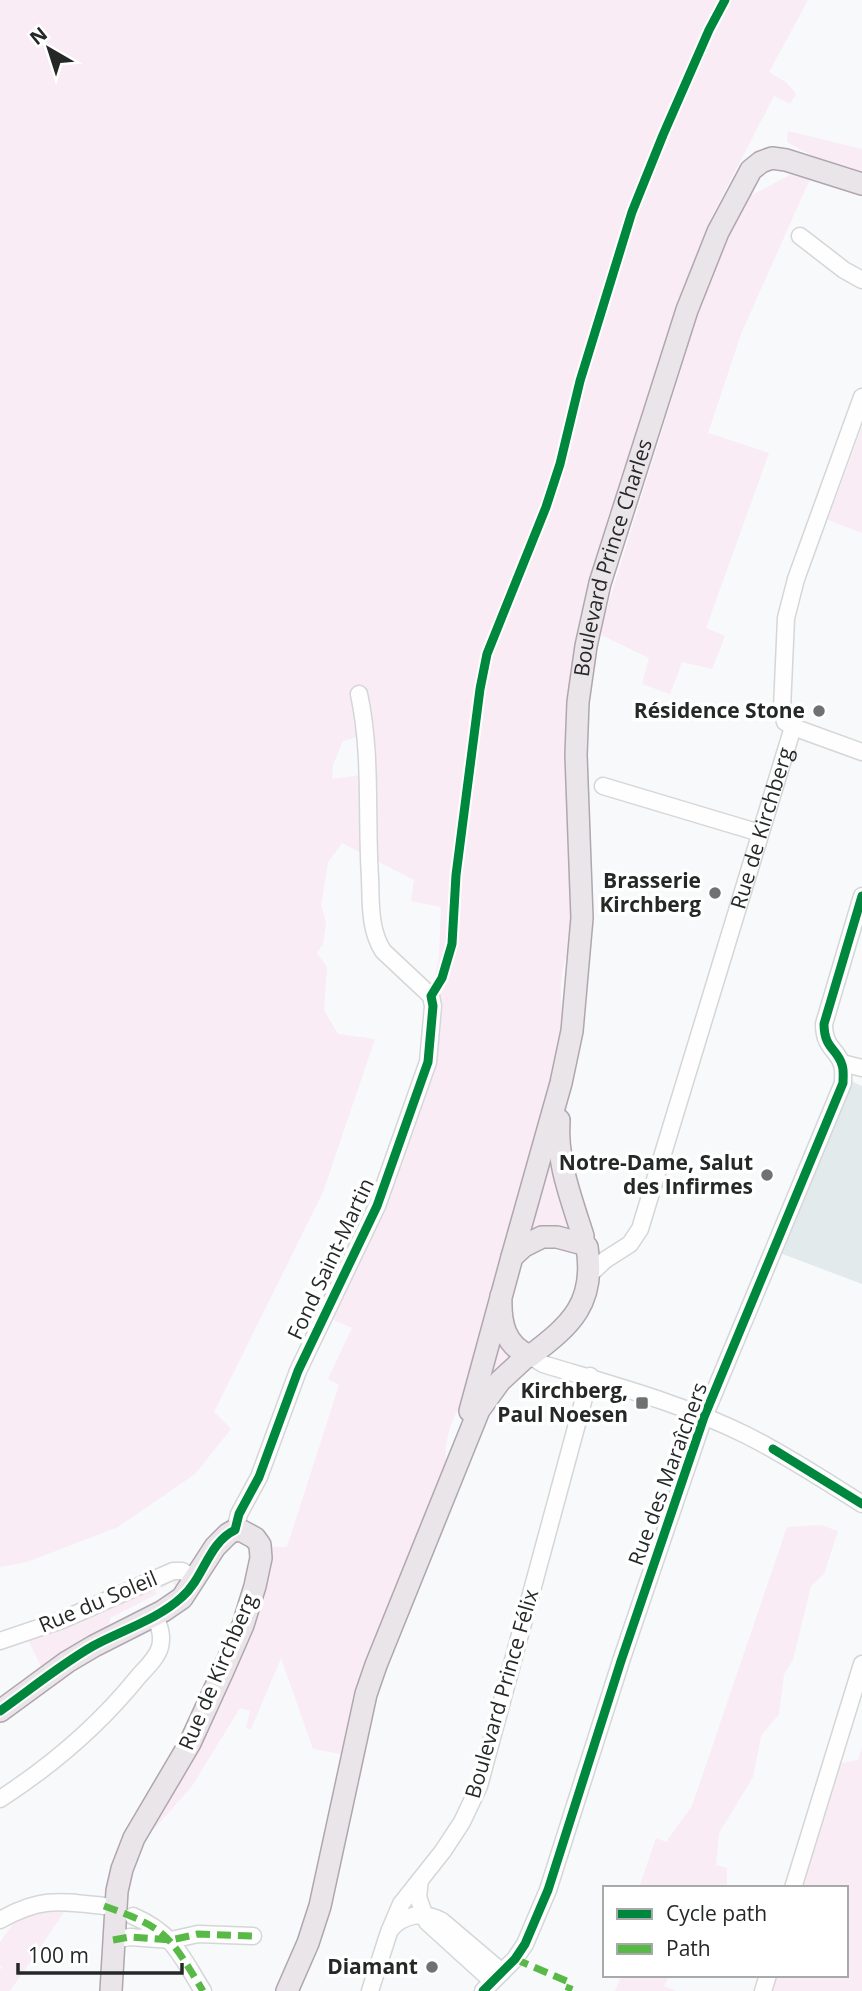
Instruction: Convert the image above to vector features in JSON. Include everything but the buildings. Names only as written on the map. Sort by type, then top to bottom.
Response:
[{"type":"main road","name":"Boulevard Prince Charles","points":[[513,1257],[561,1083],[572,1031],[579,974],[582,918],[576,755],[578,702],[586,646],[600,583],[687,310],[718,232],[751,170],[761,162],[772,158],[786,160],[862,184]]},
{"type":"main road","name":"Boulevard Prince Charles","points":[[561,1083],[557,1140],[564,1177],[585,1245]]},
{"type":"main road","points":[[287,1991],[308,1943],[320,1906],[366,1694],[451,1480],[486,1397],[500,1381],[573,1319],[584,1300],[588,1276],[585,1245],[557,1237],[542,1237],[523,1246],[513,1257],[451,1480]]},
{"type":"main road","points":[[501,1296],[502,1327],[529,1356]]},
{"type":"main road","points":[[0,1711],[94,1646],[182,1598],[215,1547],[235,1530]]},
{"type":"main road","name":"Rue de Kirchberg","points":[[111,1991],[117,1891],[122,1869],[134,1838],[190,1744],[243,1625],[255,1586],[261,1558],[260,1545],[249,1533],[235,1530]]},
{"type":"street","points":[[800,236],[844,270],[862,280]]},
{"type":"street","name":"Rue de Kirchberg","points":[[588,1276],[630,1244],[640,1229],[793,727],[785,722],[782,709],[786,618],[796,579],[862,397]]},
{"type":"street","name":"Fond Saint-Martin","points":[[235,1530],[239,1514],[259,1477],[298,1371],[377,1206],[428,1062],[433,1006],[431,996],[383,951],[377,942],[372,920],[367,838],[367,761],[359,694]]},
{"type":"street","points":[[793,727],[862,752]]},
{"type":"street","points":[[603,786],[761,833]]},
{"type":"street","points":[[862,896],[824,1024],[824,1036],[828,1045],[842,1063],[862,1068]]},
{"type":"street","name":"Rue des Maraîchers","points":[[492,1981],[525,1944],[548,1891],[621,1661],[704,1418],[843,1083],[842,1063]]},
{"type":"street","points":[[585,1245],[616,1253]]},
{"type":"street","points":[[553,1338],[555,1356],[570,1370]]},
{"type":"street","points":[[529,1356],[543,1364],[645,1394],[704,1418],[773,1449],[862,1504]]},
{"type":"street","name":"Boulevard Prince Félix","points":[[370,1991],[388,1933],[401,1904],[462,1822],[480,1786],[590,1376]]},
{"type":"street","name":"Rue du Soleil","points":[[0,1641],[62,1620],[173,1571],[183,1571],[196,1579]]},
{"type":"street","points":[[0,1799],[52,1761],[124,1695],[160,1648],[162,1634],[155,1615]]},
{"type":"street","points":[[794,1886],[862,1664]]},
{"type":"street","points":[[420,1880],[418,1897],[423,1914]]},
{"type":"street","points":[[0,1920],[35,1904],[56,1901],[104,1906]]},
{"type":"street","points":[[388,1933],[403,1919],[423,1914],[442,1921],[492,1981]]},
{"type":"street","points":[[133,1916],[150,1923],[171,1940],[203,1991]]},
{"type":"street","points":[[113,1940],[130,1937],[171,1940],[198,1934],[253,1936]]},
{"type":"shaded area","points":[[0,0],[808,0],[769,72],[787,83],[796,94],[790,104],[774,96],[712,216],[654,380],[589,592],[569,690],[566,745],[572,939],[563,970],[561,1003],[567,1024],[467,1396],[457,1412],[447,1439],[447,1467],[353,1756],[313,1749],[281,1658],[251,1729],[246,1728],[250,1711],[240,1708],[192,1786],[154,1829],[151,1827],[270,1547],[287,1547],[339,1385],[328,1379],[352,1328],[325,1316],[428,1062],[431,996],[439,957],[441,907],[411,901],[414,880],[342,843],[328,862],[321,905],[326,922],[323,944],[317,953],[327,967],[324,1010],[338,1034],[375,1039],[323,1192],[214,1412],[231,1429],[195,1474],[118,1527],[27,1562],[0,1567]],"holes":[[[365,735],[368,774],[332,779],[333,765],[343,741]]]},
{"type":"shaded area","points":[[788,131],[862,149],[862,174],[826,163],[787,142]]},
{"type":"shaded area","points":[[790,175],[810,179],[741,334],[708,433],[769,453],[706,628],[725,636],[712,669],[682,662],[670,694],[642,684],[649,658],[599,634],[707,286],[733,223],[750,196]]},
{"type":"shaded area","points":[[862,427],[862,533],[828,520]]},
{"type":"shaded area","points":[[851,1081],[862,1086],[862,1284],[780,1253]]},
{"type":"shaded area","points":[[548,1149],[579,1235],[528,1239]]},
{"type":"shaded area","points":[[495,1335],[518,1355],[479,1390]]},
{"type":"shaded area","points":[[821,1525],[838,1531],[824,1574],[811,1586],[793,1660],[784,1674],[779,1714],[761,1736],[753,1777],[719,1833],[716,1865],[727,1868],[727,1886],[640,1886],[656,1838],[666,1842],[692,1806],[787,1527]]},
{"type":"shaded area","points":[[177,1577],[181,1581],[177,1589],[172,1582],[154,1589],[157,1594],[110,1618],[110,1625],[42,1668],[27,1638],[61,1629]]},
{"type":"shaded area","points":[[862,1747],[862,1991],[770,1991],[774,1977],[848,1977],[848,1886],[802,1886],[837,1764],[858,1760]]},
{"type":"shaded area","points":[[67,1908],[10,1991],[0,1991],[0,1942],[16,1920],[35,1909]]},
{"type":"shaded area","points":[[621,1977],[669,1977],[664,1986],[676,1991],[615,1991]]},
{"type":"marked path","points":[[104,1906],[141,1921],[164,1936],[182,1957],[203,1991]]},
{"type":"marked path","points":[[113,1940],[130,1937],[171,1940],[198,1934],[253,1936]]},
{"type":"marked path","points":[[515,1959],[571,1983],[568,1991]]},
{"type":"cycle path","points":[[0,1711],[81,1653],[172,1605],[196,1580],[218,1543],[235,1530],[239,1514],[259,1477],[298,1371],[377,1206],[428,1062],[433,1006],[431,996],[442,978],[452,944],[456,875],[487,654],[546,507],[560,464],[580,381],[632,212],[709,30],[725,0]]},
{"type":"cycle path","points":[[483,1991],[515,1959],[525,1944],[548,1890],[621,1661],[704,1417],[843,1083],[842,1065],[826,1039],[824,1024],[862,896]]},
{"type":"cycle path","points":[[773,1449],[862,1504]]},
{"type":"place","name":"Résidence Stone","points":[[819,711]]},
{"type":"place","name":"Brasserie Kirchberg","points":[[715,893]]},
{"type":"place","name":"Notre-Dame, Salut des Infirmes","points":[[767,1175]]},
{"type":"place","name":"Kirchberg, Paul Noesen","points":[[642,1403]]},
{"type":"place","name":"Diamant","points":[[432,1967]]}]
